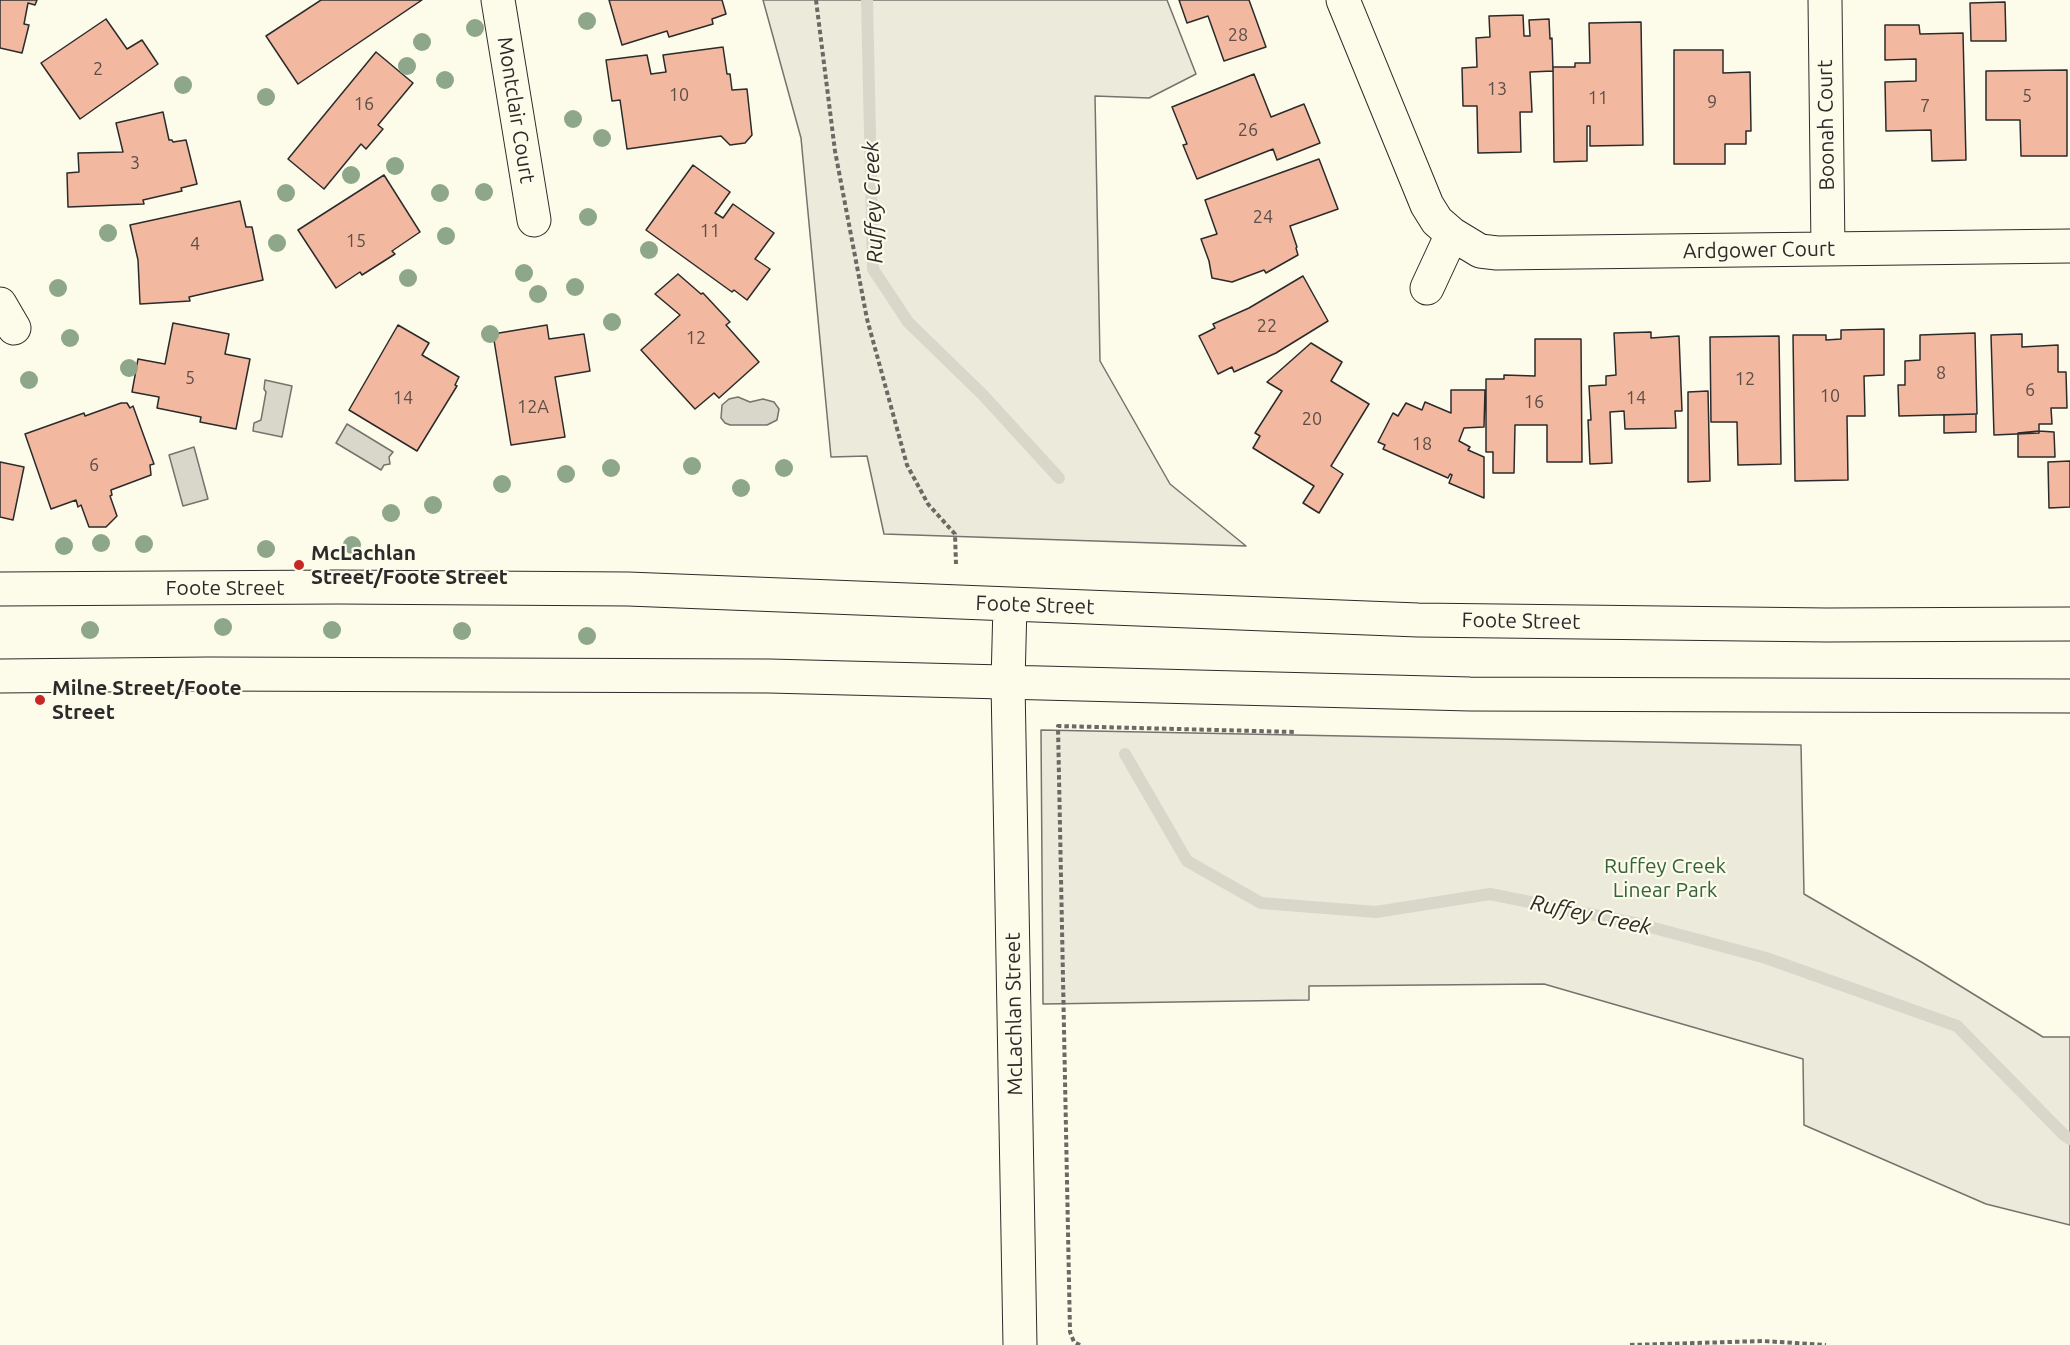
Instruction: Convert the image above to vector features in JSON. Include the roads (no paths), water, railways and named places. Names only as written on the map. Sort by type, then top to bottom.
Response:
[{"type":"main road","name":"Montclair Court","points":[[498,0],[534,220]]},
{"type":"main road","name":"Ardgower Court","points":[[1343,0],[1427,205],[1437,221],[1452,234],[1480,251],[1497,253],[2070,246]]},
{"type":"main road","name":"Boonah Court","points":[[1825,0],[1828,249]]},
{"type":"main road","points":[[1427,288],[1452,234]]},
{"type":"main road","name":"Foote Street","points":[[0,589],[337,587],[628,589],[1418,620],[1826,625],[2070,624]]},
{"type":"main road","name":"McLachlan Street","points":[[1010,604],[1008,683],[1020,1345]]},
{"type":"main road","points":[[0,676],[233,674],[769,676],[1470,694],[2070,696]]},
{"type":"waterway","name":"Ruffey Creek","points":[[867,0],[873,269],[908,322],[983,395],[1059,478]]},
{"type":"waterway","name":"Ruffey Creek","points":[[1125,754],[1187,861],[1261,903],[1376,912],[1490,894],[1639,924],[1766,958],[1957,1026],[2070,1139]]},
{"type":"place","name":"McLachlan Street/Foote Street","points":[[299,565]]},
{"type":"place","name":"Milne Street/Foote Street","points":[[40,700]]},
{"type":"park label","name":"Ruffey Creek Linear Park","points":[[1665,878]]}]
